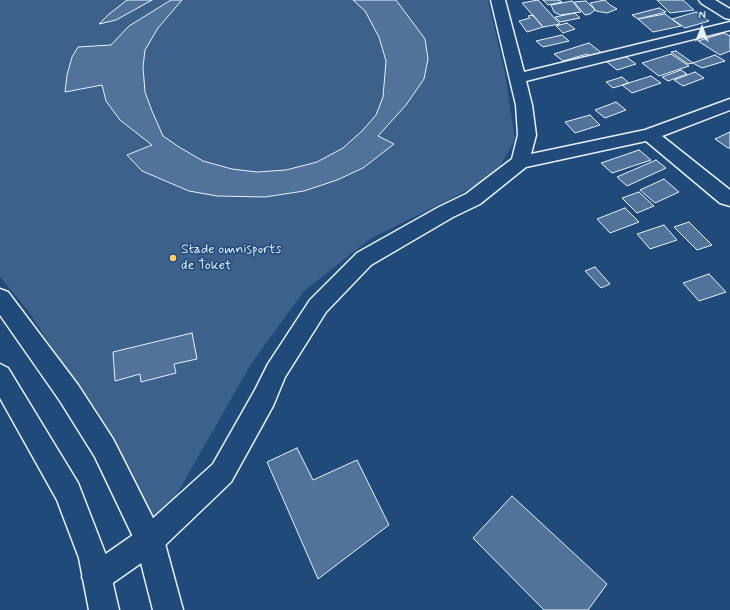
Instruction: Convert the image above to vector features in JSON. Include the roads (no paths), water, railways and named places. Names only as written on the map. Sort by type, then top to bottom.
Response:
[{"type":"street","points":[[501,0],[498,0],[524,105],[527,135],[520,162]]},
{"type":"street","points":[[706,0],[730,15]]},
{"type":"street","points":[[518,78],[730,26]]},
{"type":"street","points":[[97,577],[150,540],[222,473],[264,398],[276,371],[314,312],[318,306],[364,259],[446,212],[473,199],[520,162],[650,135],[730,104]]},
{"type":"street","points":[[650,135],[730,199]]},
{"type":"street","points":[[0,298],[69,393],[104,448],[150,540],[168,610]]},
{"type":"street","points":[[0,376],[68,493],[93,558],[104,610]]},
{"type":"place","name":"Stade omnisports de Toket","points":[[173,258]]}]
